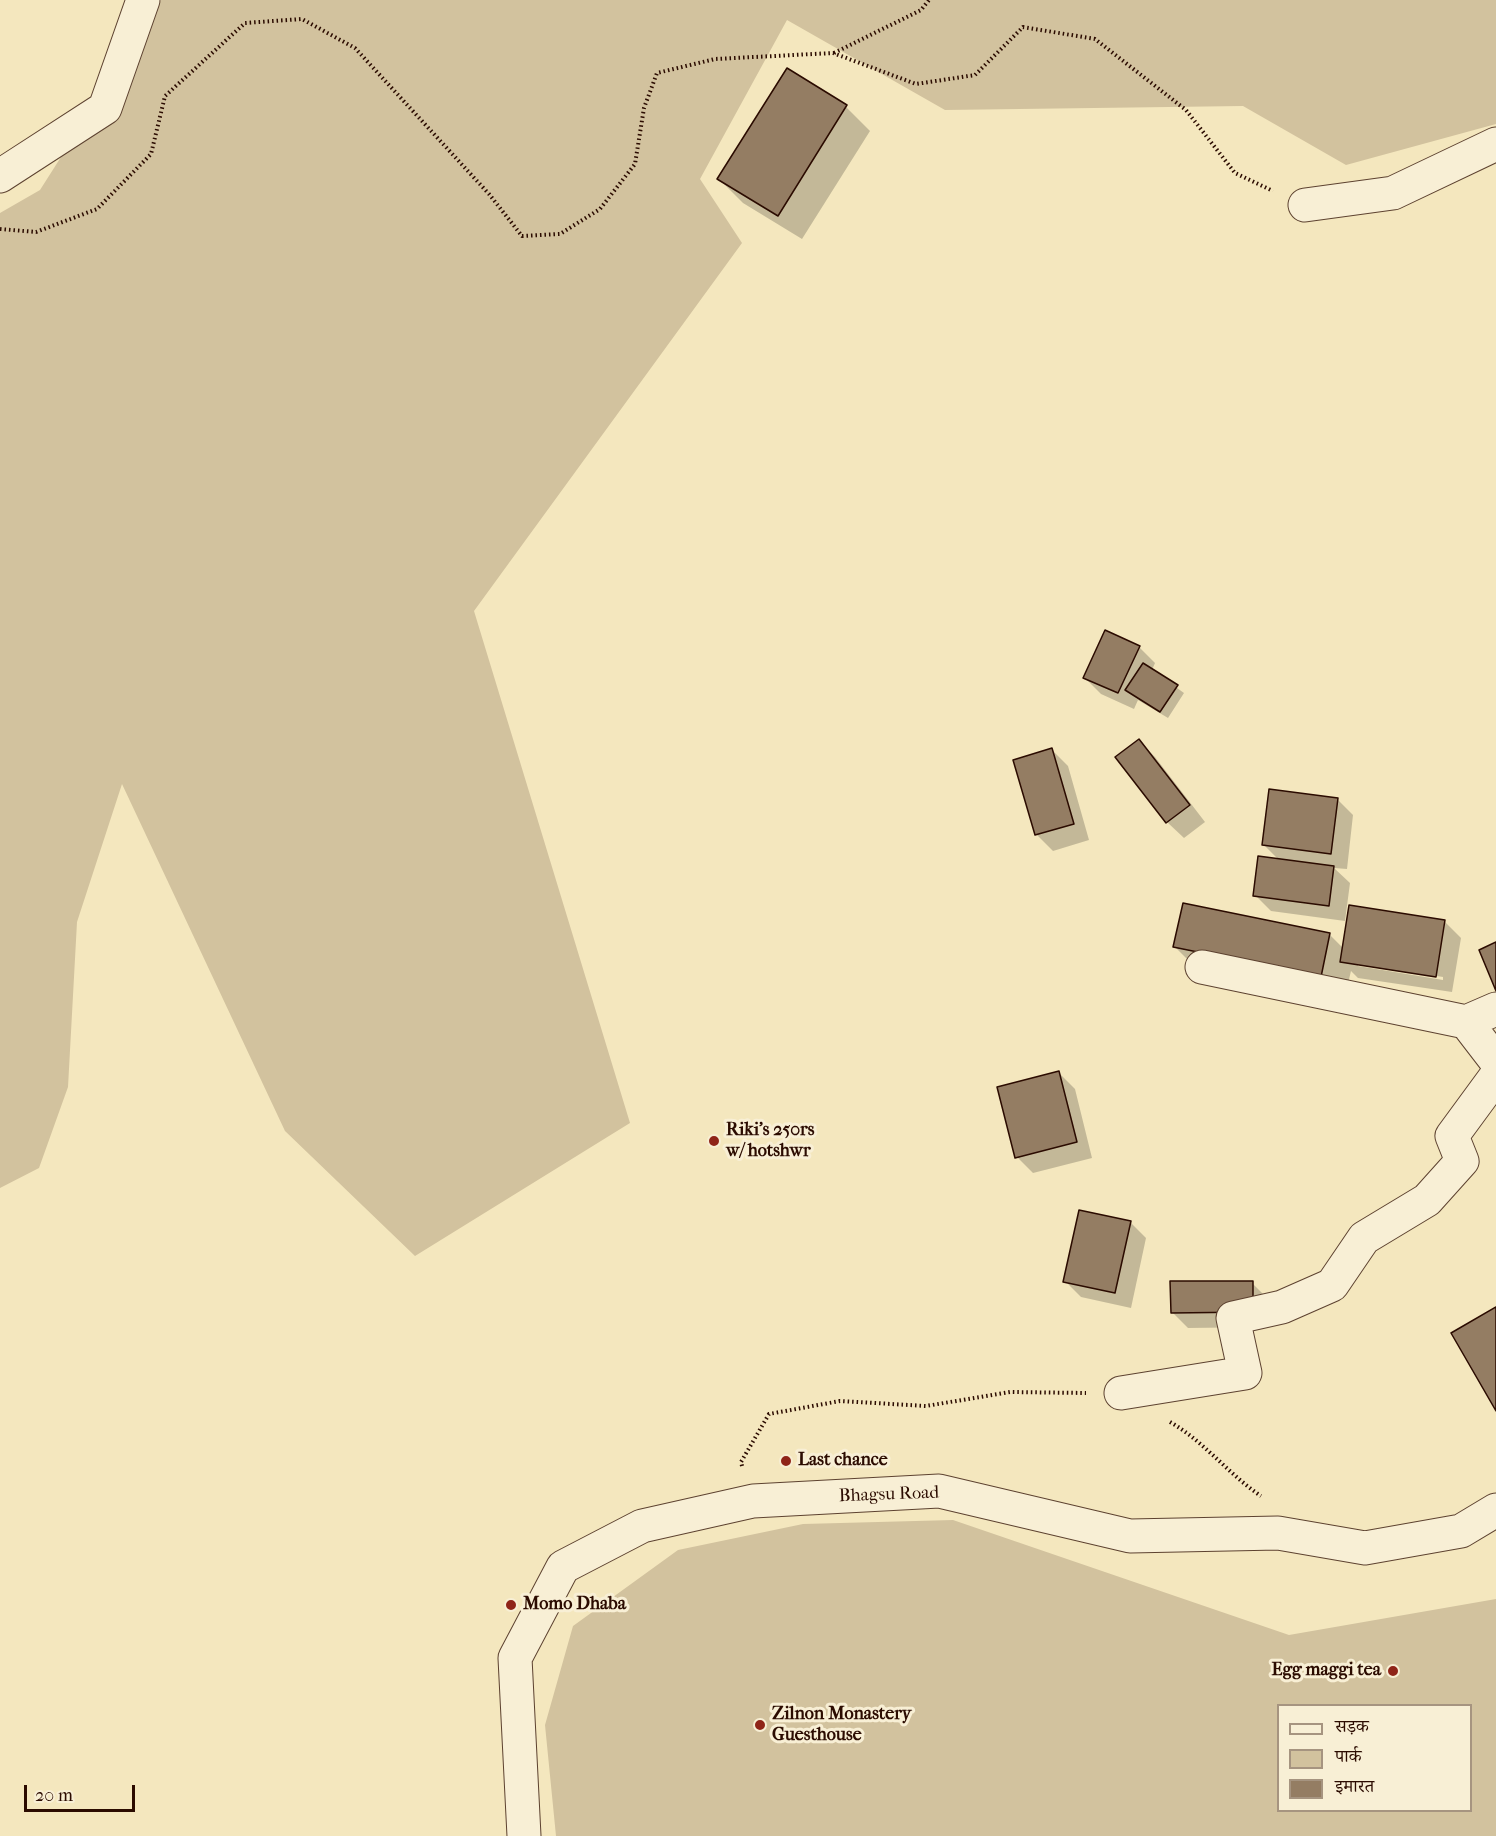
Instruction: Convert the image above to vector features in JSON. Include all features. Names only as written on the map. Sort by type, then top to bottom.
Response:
[{"type":"street","points":[[0,176],[105,108],[143,0]]},
{"type":"street","points":[[1305,205],[1393,193],[1496,144]]},
{"type":"street","points":[[1202,967],[1466,1022],[1496,1009]]},
{"type":"street","points":[[1466,1022],[1496,1061]]},
{"type":"street","points":[[1121,1393],[1245,1373],[1233,1318],[1282,1307],[1332,1285],[1364,1238],[1427,1200],[1462,1161],[1452,1136],[1496,1076]]},
{"type":"street","name":"Bhagsu Road","points":[[524,1836],[515,1658],[563,1567],[642,1526],[745,1503],[939,1491],[1130,1536],[1278,1533],[1365,1548],[1461,1532],[1496,1510]]},
{"type":"path","points":[[0,229],[36,232],[97,209],[151,154],[165,96],[245,23],[302,19],[355,48],[489,194],[522,236],[560,234],[600,209],[635,164],[644,108],[657,73],[715,59],[834,53],[921,10],[929,0]]},
{"type":"path","points":[[834,53],[916,84],[975,75],[1023,27],[1095,39],[1186,110],[1235,173],[1305,205]]},
{"type":"path","points":[[745,1503],[741,1462],[769,1414],[840,1401],[926,1406],[1010,1392],[1121,1393],[1192,1435],[1241,1483],[1268,1500]]},
{"type":"green space","points":[[161,0],[1496,0],[1496,124],[1346,165],[1243,106],[945,110],[787,20],[700,179],[742,243],[474,611],[630,1123],[415,1256],[285,1131],[122,784],[77,922],[68,1087],[39,1168],[0,1188],[0,213],[40,190]]},
{"type":"green space","points":[[953,1520],[1289,1635],[1496,1599],[1496,1836],[556,1836],[545,1725],[573,1626],[678,1550],[803,1524]]},
{"type":"building","points":[[787,68],[847,105],[778,216],[717,179]]},
{"type":"building","points":[[1105,630],[1140,646],[1118,693],[1083,678]]},
{"type":"building","points":[[1143,663],[1178,685],[1160,712],[1125,690]]},
{"type":"building","points":[[1139,739],[1190,805],[1166,823],[1115,757]]},
{"type":"building","points":[[1052,748],[1074,824],[1035,835],[1013,760]]},
{"type":"building","points":[[1269,789],[1338,798],[1331,854],[1262,845]]},
{"type":"building","points":[[1258,856],[1334,866],[1329,906],[1253,896]]},
{"type":"building","points":[[1183,903],[1330,933],[1321,977],[1173,947]]},
{"type":"building","points":[[1349,905],[1445,920],[1436,977],[1340,962]]},
{"type":"building","points":[[1496,942],[1496,991],[1479,950]]},
{"type":"building","points":[[1059,1071],[1077,1142],[1015,1158],[997,1087]]},
{"type":"building","points":[[1079,1210],[1131,1221],[1115,1293],[1063,1282]]},
{"type":"building","points":[[1170,1281],[1253,1281],[1253,1312],[1171,1313]]},
{"type":"building","points":[[1496,1307],[1496,1411],[1451,1333]]},
{"type":"place","name":"Riki's 250rs w/ hotshwr","points":[[714,1141]]},
{"type":"place","name":"Last chance","points":[[786,1461]]},
{"type":"place","name":"Momo Dhaba","points":[[511,1605]]},
{"type":"place","name":"Egg maggi tea","points":[[1393,1671]]},
{"type":"place","name":"Zilnon Monastery Guesthouse","points":[[760,1725]]}]
